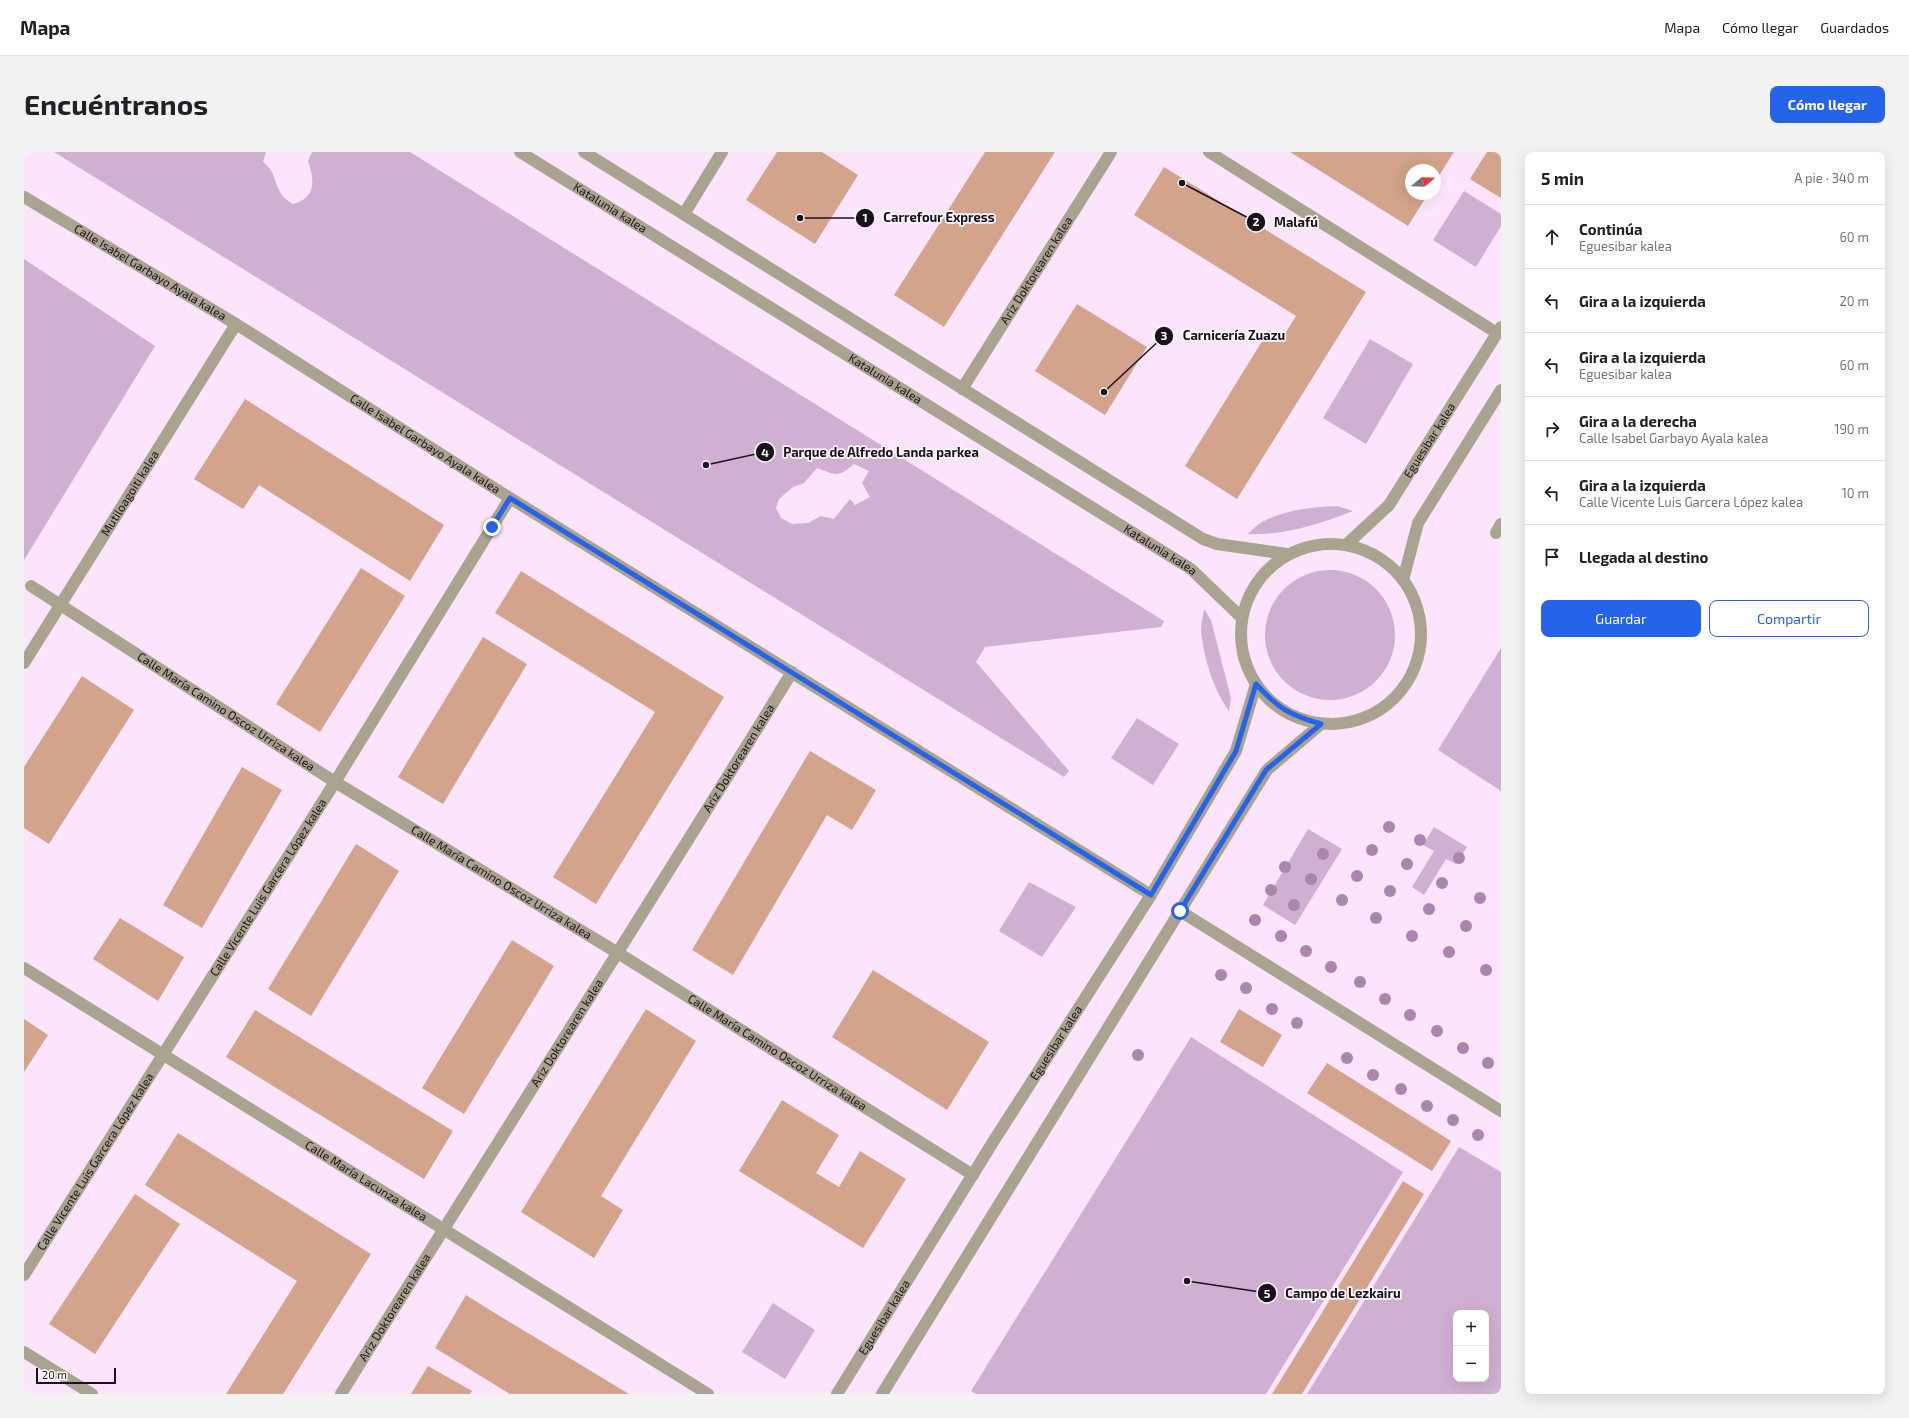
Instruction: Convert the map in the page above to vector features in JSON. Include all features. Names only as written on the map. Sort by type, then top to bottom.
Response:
[{"type":"street","name":"Katalunia kalea","points":[[520,152],[1191,569],[1242,618]]},
{"type":"street","points":[[584,152],[1203,539],[1217,544],[1287,554]]},
{"type":"street","points":[[684,214],[722,152]]},
{"type":"street","name":"Ariz Doktorearen kalea","points":[[962,389],[1111,152]]},
{"type":"street","points":[[1209,152],[1499,330]]},
{"type":"street","name":"Calle Isabel Garbayo Ayala kalea","points":[[24,197],[236,324],[510,498],[1151,895]]},
{"type":"street","name":"Mutiloagoiti kalea","points":[[24,663],[236,324]]},
{"type":"street","name":"Eguesibar kalea","points":[[1346,545],[1389,505],[1499,330]]},
{"type":"street","points":[[1403,580],[1418,523],[1501,390]]},
{"type":"street","name":"Calle Vicente Luis Garcera López kalea","points":[[24,1275],[162,1053],[335,782],[510,498]]},
{"type":"street","points":[[1316,544],[1346,545],[1368,551],[1387,563],[1403,580],[1416,606],[1421,635],[1415,665],[1401,691],[1378,711],[1351,722],[1321,724],[1296,717],[1274,703],[1256,684],[1244,656],[1241,641],[1242,618],[1250,592],[1266,571],[1287,554],[1316,544]]},
{"type":"street","name":"Calle María Camino Oscoz Urriza kalea","points":[[32,586],[335,782],[618,954],[973,1175]]},
{"type":"street","name":"Ariz Doktorearen kalea","points":[[341,1394],[443,1229],[618,954],[792,672]]},
{"type":"street","name":"Eguesibar kalea","points":[[837,1394],[973,1175],[1151,895],[1236,751],[1256,684]]},
{"type":"street","points":[[882,1394],[1266,770],[1321,724]]},
{"type":"street","points":[[1180,911],[1501,1111]]},
{"type":"street","name":"Calle María Lacunza kalea","points":[[24,968],[708,1394]]},
{"type":"street","points":[[24,1352],[92,1394]]},
{"type":"shaded area","points":[[54,152],[266,152],[263,162],[272,172],[281,194],[293,204],[306,198],[312,188],[312,175],[308,161],[312,152],[410,152],[1164,621],[1161,627],[985,647],[976,662],[1069,771],[1064,777]],"holes":[[[854,464],[869,471],[862,483],[870,497],[855,505],[850,499],[834,519],[821,516],[808,523],[792,524],[781,518],[776,508],[779,499],[793,487],[804,483],[817,468],[837,474],[844,472]]]},
{"type":"shaded area","points":[[1464,191],[1501,214],[1501,226],[1476,267],[1433,240]]},
{"type":"shaded area","points":[[24,259],[155,346],[24,560]]},
{"type":"shaded area","points":[[1370,339],[1413,364],[1366,444],[1323,418]]},
{"type":"shaded area","points":[[1337,506],[1353,511],[1301,528],[1274,533],[1248,534],[1262,522],[1279,515],[1308,508]]},
{"type":"shaded area","points":[[1336,570],[1355,575],[1376,589],[1390,610],[1394,622],[1394,648],[1390,660],[1376,681],[1355,695],[1343,699],[1324,700],[1305,695],[1284,681],[1270,660],[1266,648],[1265,629],[1270,610],[1284,589],[1305,575],[1317,571]]},
{"type":"shaded area","points":[[1204,609],[1211,620],[1231,698],[1229,711],[1218,693],[1204,652],[1201,631]]},
{"type":"shaded area","points":[[1501,648],[1501,791],[1438,750]]},
{"type":"shaded area","points":[[1137,718],[1179,744],[1153,785],[1111,758]]},
{"type":"shaded area","points":[[1434,827],[1467,847],[1456,864],[1446,859],[1424,895],[1412,887],[1434,851],[1423,845]]},
{"type":"shaded area","points":[[1308,829],[1342,849],[1295,925],[1263,905]]},
{"type":"shaded area","points":[[1029,882],[1076,907],[1042,957],[999,931]]},
{"type":"shaded area","points":[[1191,1037],[1403,1172],[1266,1394],[976,1394],[971,1391]]},
{"type":"shaded area","points":[[1459,1147],[1501,1172],[1501,1394],[1307,1394]]},
{"type":"shaded area","points":[[773,1303],[815,1330],[785,1379],[742,1352]]},
{"type":"building","points":[[777,152],[822,152],[858,175],[815,244],[746,200]]},
{"type":"building","points":[[985,152],[1055,152],[944,327],[894,295]]},
{"type":"building","points":[[1290,152],[1454,152],[1441,173],[1441,164],[1405,164],[1405,200],[1424,200],[1408,226]]},
{"type":"building","points":[[1487,152],[1501,152],[1501,198],[1470,179]]},
{"type":"building","points":[[1164,167],[1366,292],[1237,499],[1185,466],[1269,330],[1282,339],[1296,316],[1134,215]]},
{"type":"building","points":[[1077,304],[1147,347],[1105,415],[1035,371]]},
{"type":"building","points":[[245,399],[444,525],[410,581],[259,485],[243,509],[194,479]]},
{"type":"building","points":[[361,568],[405,596],[320,732],[276,704]]},
{"type":"building","points":[[521,571],[724,697],[596,904],[553,877],[655,712],[495,613]]},
{"type":"building","points":[[483,637],[527,664],[443,804],[398,777]]},
{"type":"building","points":[[82,676],[134,710],[49,844],[24,828],[24,767]]},
{"type":"building","points":[[810,751],[876,790],[852,830],[827,815],[733,975],[692,950]]},
{"type":"building","points":[[242,767],[282,790],[202,928],[163,905]]},
{"type":"building","points":[[356,844],[399,871],[311,1016],[268,989]]},
{"type":"building","points":[[120,918],[184,957],[158,1001],[93,959]]},
{"type":"building","points":[[512,940],[554,966],[464,1114],[422,1088]]},
{"type":"building","points":[[873,970],[989,1042],[947,1110],[832,1037]]},
{"type":"building","points":[[646,1009],[696,1041],[601,1196],[623,1210],[594,1258],[521,1212]]},
{"type":"building","points":[[1239,1009],[1282,1035],[1263,1067],[1220,1042]]},
{"type":"building","points":[[255,1010],[453,1131],[424,1179],[226,1057]]},
{"type":"building","points":[[24,1019],[48,1035],[24,1072]]},
{"type":"building","points":[[1327,1063],[1451,1141],[1432,1171],[1307,1093]]},
{"type":"building","points":[[782,1100],[839,1135],[816,1173],[839,1187],[860,1151],[906,1179],[863,1248],[739,1171]]},
{"type":"building","points":[[178,1133],[371,1254],[283,1394],[226,1394],[297,1281],[145,1185]]},
{"type":"building","points":[[1403,1181],[1424,1194],[1302,1394],[1272,1394]]},
{"type":"building","points":[[135,1194],[180,1224],[95,1354],[49,1324]]},
{"type":"building","points":[[466,1295],[629,1394],[510,1394],[435,1348]]},
{"type":"building","points":[[428,1366],[472,1391],[470,1394],[411,1394]]},
{"type":"place","name":"Malafú","points":[[1182,183]]},
{"type":"place","name":"Carrefour Express","points":[[800,218]]},
{"type":"place","name":"Carnicería Zuazu","points":[[1104,392]]},
{"type":"place","name":"Parque de Alfredo Landa parkea","points":[[706,465]]},
{"type":"place","name":"Campo de Lezkairu","points":[[1187,1281]]},
{"type":"route","points":[[492,527],[510,498],[1151,895],[1236,751],[1256,684],[1274,703],[1296,717],[1321,724],[1266,770],[1180,911]]}]
